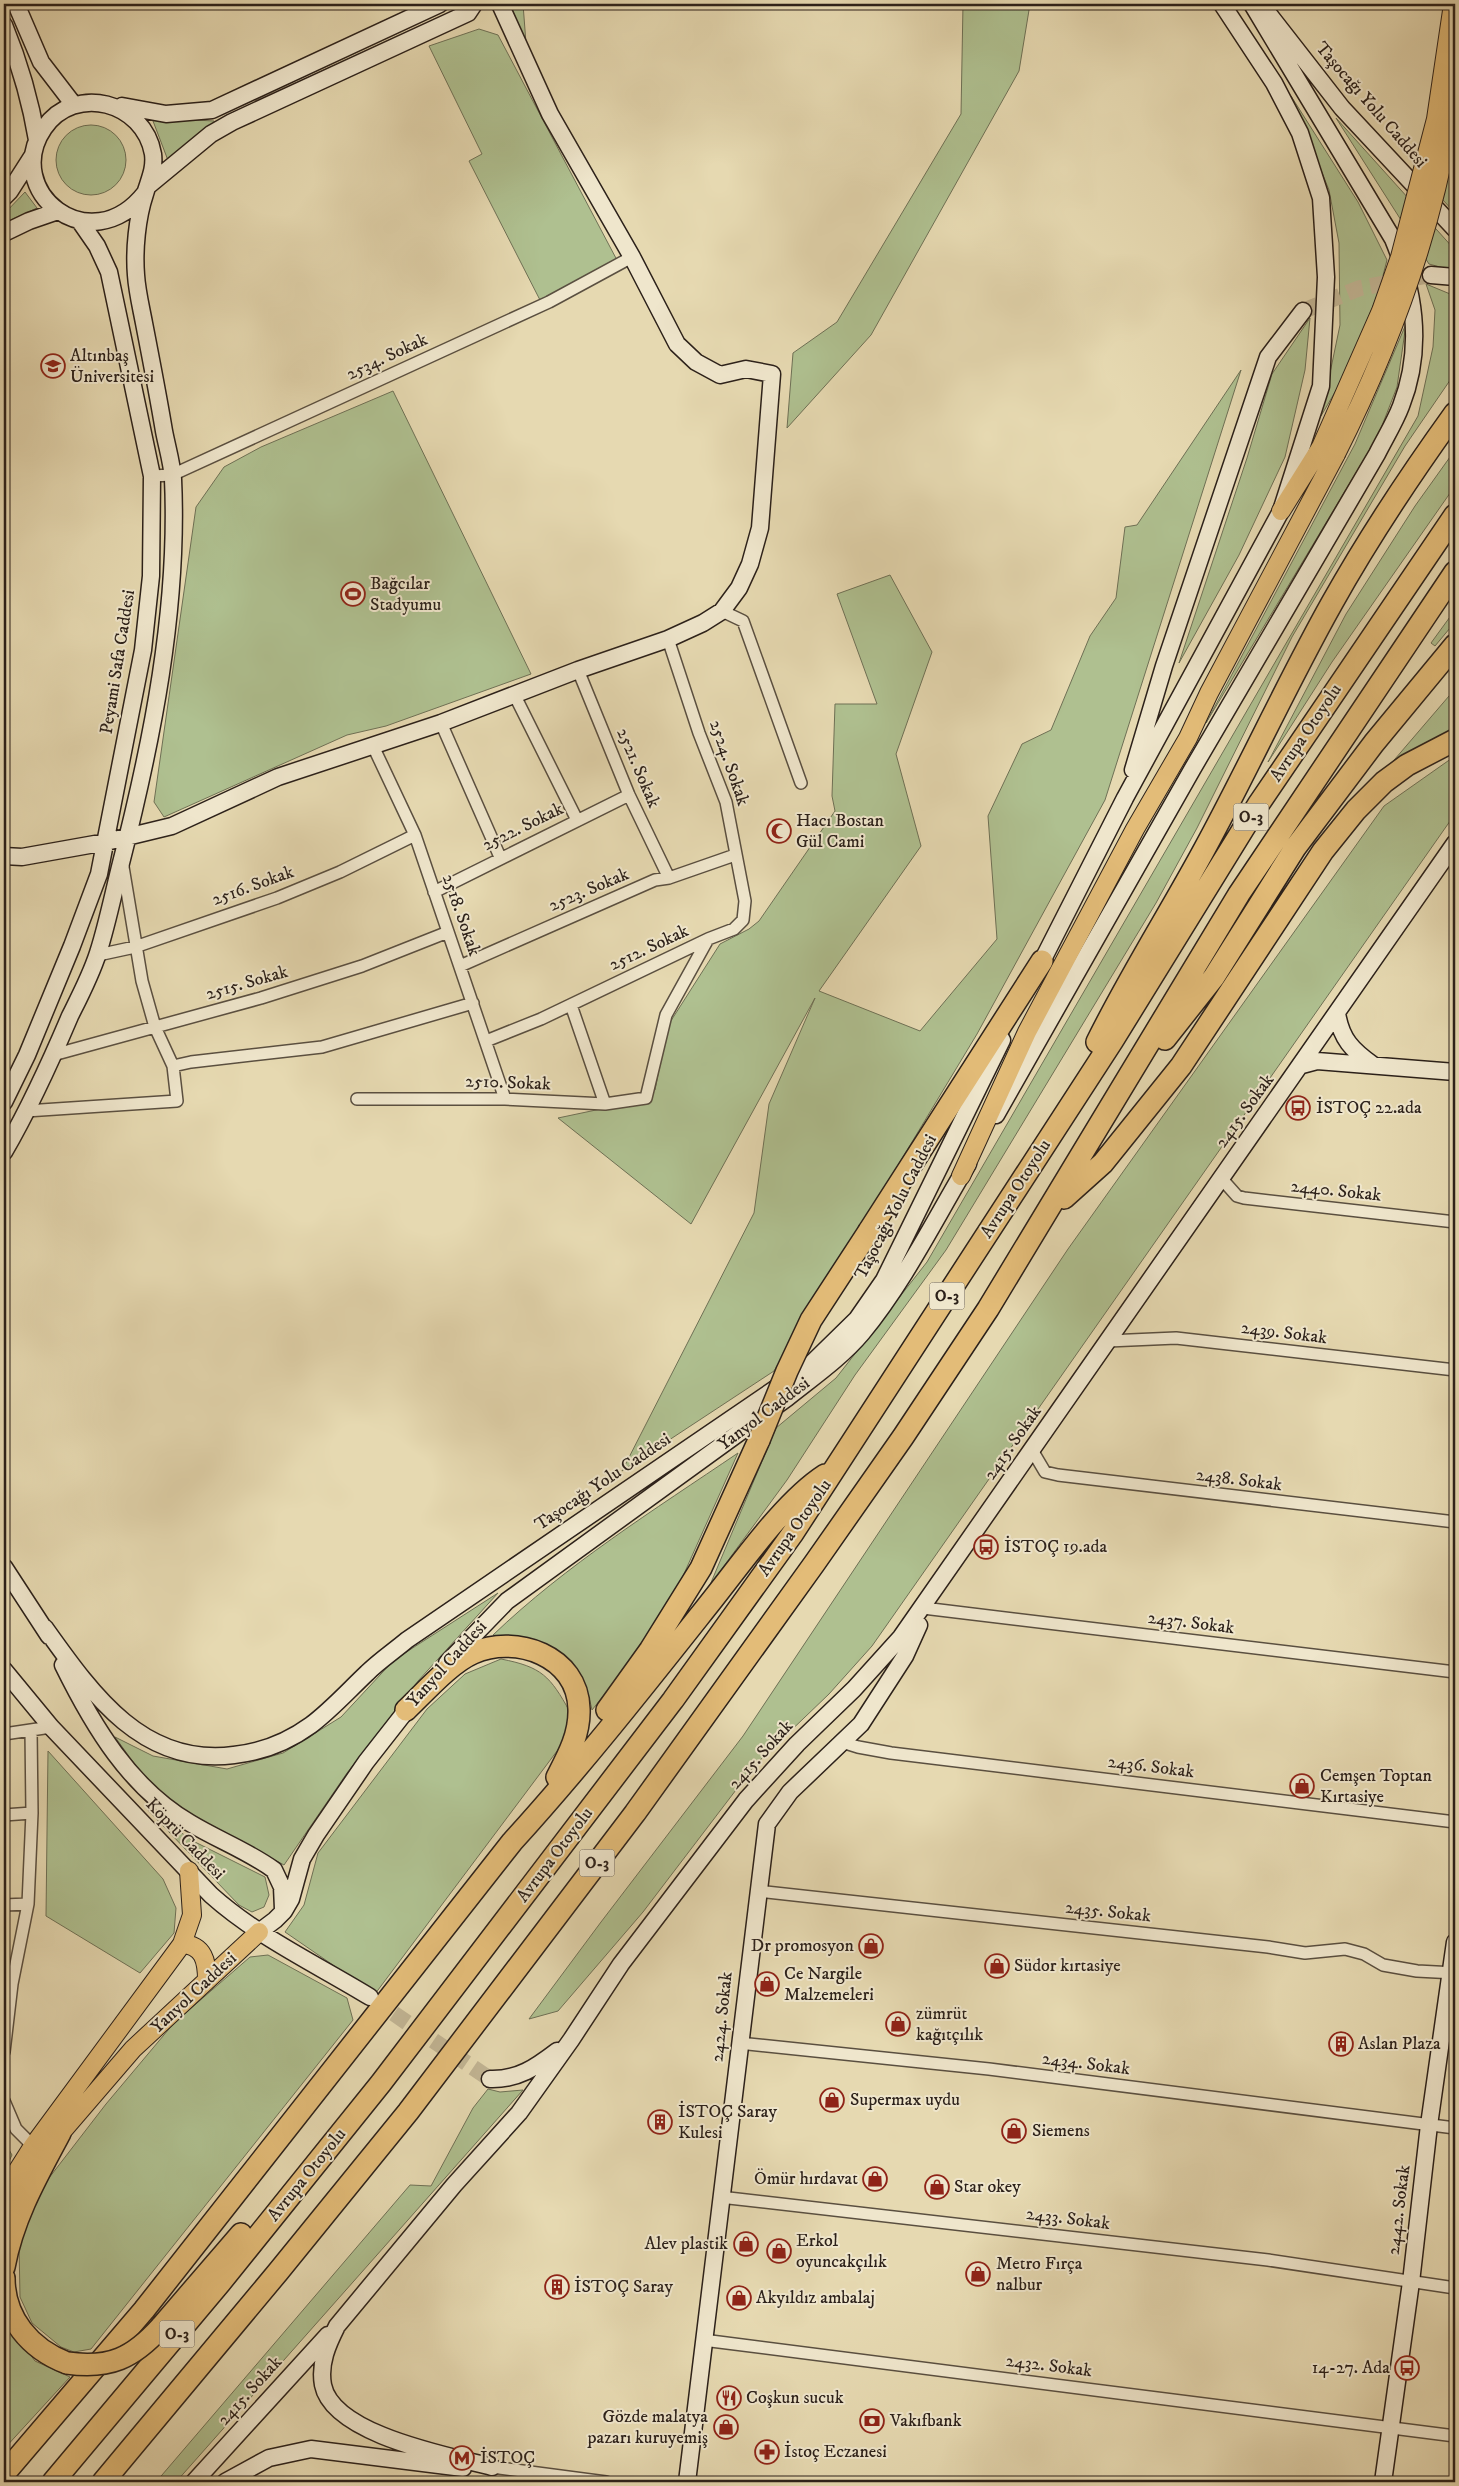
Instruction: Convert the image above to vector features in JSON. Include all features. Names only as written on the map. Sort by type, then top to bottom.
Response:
[{"type":"highway","points":[[1056,1126],[1118,999],[1206,847],[1331,605],[1417,467],[1455,413]]},
{"type":"highway","name":"Avrupa Otoyolu","points":[[53,2482],[300,2184],[442,2004],[672,1700],[793,1533],[1112,1040],[1258,805],[1455,515]]},
{"type":"highway","name":"Avrupa Otoyolu","points":[[103,2482],[284,2265],[408,2112],[635,1813],[903,1437],[1049,1212],[1239,894],[1455,572]]},
{"type":"highway","points":[[1135,1068],[1162,1042],[1208,984],[1295,848],[1374,743],[1455,645]]},
{"type":"highway","points":[[1049,1212],[1103,1164],[1154,1103],[1181,1066],[1323,851],[1356,810],[1384,782],[1407,765],[1455,740]]},
{"type":"highway","points":[[512,1842],[645,1657],[701,1568],[811,1320],[1042,961]]},
{"type":"highway","points":[[4,2474],[144,2310],[512,1842],[575,1770],[765,1535],[808,1486],[838,1466]]},
{"type":"highway","points":[[406,1710],[471,1654],[488,1648],[510,1645],[538,1652],[554,1660],[565,1671],[579,1699],[578,1725],[575,1740],[557,1777]]},
{"type":"highway","points":[[4,2267],[8,2242],[16,2220],[60,2133]]},
{"type":"highway","points":[[4,2278],[4,2290],[15,2323],[37,2347],[67,2363],[94,2364],[124,2358],[144,2346],[247,2228],[300,2184]]},
{"type":"main road","points":[[16,4],[41,62],[74,105]]},
{"type":"main road","points":[[4,197],[10,191],[52,118],[74,105],[98,102],[166,114],[212,110],[440,4]]},
{"type":"main road","points":[[4,25],[22,69],[30,96],[36,146],[34,171],[38,186],[46,200],[58,211],[78,220],[98,222],[112,220],[125,214],[147,190],[211,134],[232,122],[468,13],[474,4]]},
{"type":"main road","points":[[4,856],[22,857],[106,842],[172,826],[278,777],[441,723],[578,670],[668,639],[703,623],[722,611],[738,588],[750,564],[760,528],[772,374],[746,369],[720,375],[696,362],[677,344],[632,257],[550,114],[500,4]]},
{"type":"main road","points":[[1222,4],[1274,83],[1300,133],[1321,198],[1326,277],[1320,386],[1282,511]]},
{"type":"main road","name":"Yanyol Caddesi","points":[[4,2220],[23,2183],[60,2133],[133,2049],[284,1911],[291,1899],[302,1859],[316,1834],[406,1710],[471,1636],[507,1601],[787,1398],[824,1369],[862,1333],[910,1264],[1188,777],[1377,454],[1401,406],[1407,383],[1415,332],[1406,270],[1394,239],[1252,4]]},
{"type":"main road","name":"Taşocağı Yolu Caddesi","points":[[1261,4],[1342,108],[1455,229]]},
{"type":"main road","points":[[961,1176],[1027,1032],[1135,829],[1188,738],[1329,451],[1400,258],[1436,119],[1453,4]]},
{"type":"main road","points":[[1125,798],[1282,511],[1329,451],[1364,400],[1416,261],[1450,130],[1455,92]]},
{"type":"main road","points":[[4,1152],[53,1056],[98,955],[122,860],[130,837],[157,692],[166,627],[173,542],[172,475],[136,275],[137,237],[147,190],[152,176],[154,158],[150,140],[140,124],[127,112],[110,104]]},
{"type":"main road","points":[[4,233],[29,221],[58,211]]},
{"type":"main road","name":"Peyami Safa Caddesi","points":[[4,1102],[27,1055],[72,946],[99,874],[143,650],[151,576],[152,476],[109,272],[97,246],[78,220]]},
{"type":"main road","points":[[1431,275],[1455,277]]},
{"type":"main road","points":[[1125,798],[1164,666],[1268,357],[1303,311]]},
{"type":"main road","name":"Taşocağı Yolu Caddesi","points":[[45,1628],[73,1667],[109,1709],[150,1741],[182,1753],[217,1758],[252,1753],[287,1739],[310,1726],[368,1671],[407,1640],[810,1365],[857,1319],[884,1280],[1125,798]]},
{"type":"main road","name":"2415. Sokak","points":[[194,2482],[337,2326],[454,2185],[519,2113],[571,2040],[621,1964],[746,1800],[797,1744],[860,1682],[901,1637],[1302,1065],[1455,843]]},
{"type":"main road","points":[[1337,1013],[1340,1029],[1346,1042],[1357,1054],[1375,1066]]},
{"type":"main road","points":[[1302,1065],[1318,1062],[1455,1072]]},
{"type":"main road","name":"Köprü Caddesi","points":[[4,1567],[45,1628],[99,1732],[130,1773],[168,1808],[274,1870],[282,1887],[284,1911]]},
{"type":"main road","name":"2424. Sokak","points":[[687,2482],[757,1891],[767,1824],[790,1792],[861,1724],[893,1676],[916,1631],[923,1608]]},
{"type":"main road","name":"Köprü Caddesi","points":[[4,1670],[51,1727],[232,1914],[259,1932],[370,1997]]},
{"type":"main road","points":[[4,2192],[33,2146],[182,1944],[192,1915],[189,1871]]},
{"type":"main road","name":"2442. Sokak","points":[[1383,2482],[1411,2282],[1429,2124],[1453,1973],[1455,1942]]},
{"type":"main road","points":[[182,1944],[190,1944],[198,1949],[207,1961],[207,1980]]},
{"type":"main road","points":[[490,2078],[504,2079],[528,2072],[571,2040]]},
{"type":"main road","points":[[337,2326],[325,2352],[323,2384],[327,2397],[338,2410],[359,2424],[401,2443],[492,2467]]},
{"type":"main road","points":[[225,2482],[269,2458],[311,2449],[457,2468],[492,2467]]},
{"type":"street","name":"2534. Sokak","points":[[152,476],[172,475],[548,302],[632,257]]},
{"type":"street","points":[[722,611],[743,621],[801,783]]},
{"type":"street","name":"2524. Sokak","points":[[668,639],[726,802],[745,901],[743,920],[734,929],[708,939]]},
{"type":"street","name":"2521. Sokak","points":[[578,670],[629,795],[669,878]]},
{"type":"street","points":[[514,694],[577,820]]},
{"type":"street","points":[[441,723],[500,857]]},
{"type":"street","name":"2518. Sokak","points":[[373,746],[415,835],[505,1099]]},
{"type":"street","name":"2522. Sokak","points":[[434,892],[500,857],[629,795]]},
{"type":"street","name":"2516. Sokak","points":[[98,955],[135,947],[277,898],[340,872],[415,835]]},
{"type":"street","name":"2523. Sokak","points":[[460,966],[655,880],[669,878],[735,855]]},
{"type":"street","points":[[26,1111],[177,1101],[173,1066],[155,1027],[142,981],[122,860]]},
{"type":"street","name":"2515. Sokak","points":[[53,1056],[270,995],[362,966],[448,932]]},
{"type":"street","name":"2512. Sokak","points":[[486,1041],[571,1005],[708,939]]},
{"type":"street","name":"2512. Sokak","points":[[648,1086],[666,1015],[708,939]]},
{"type":"street","points":[[173,1066],[191,1062],[322,1047],[473,1003]]},
{"type":"street","points":[[571,1005],[605,1104]]},
{"type":"street","name":"2510. Sokak","points":[[357,1099],[505,1099],[605,1104],[646,1098],[648,1086]]},
{"type":"street","name":"2440. Sokak","points":[[1221,1178],[1237,1196],[1244,1198],[1455,1222]]},
{"type":"street","name":"2439. Sokak","points":[[1108,1342],[1176,1338],[1455,1370]]},
{"type":"street","name":"2438. Sokak","points":[[1032,1450],[1044,1472],[1058,1475],[1455,1522]]},
{"type":"street","name":"2437. Sokak","points":[[923,1608],[1455,1672]]},
{"type":"street","points":[[4,1734],[51,1727]]},
{"type":"street","points":[[4,2052],[8,1984],[28,1904],[32,1813],[31,1730]]},
{"type":"street","name":"2436. Sokak","points":[[842,1742],[890,1753],[1455,1822]]},
{"type":"street","points":[[4,1815],[32,1813]]},
{"type":"street","name":"2435. Sokak","points":[[757,1891],[1268,1947],[1305,1953],[1345,1949],[1364,1954],[1382,1965],[1417,1971],[1453,1973]]},
{"type":"street","points":[[4,1905],[28,1904]]},
{"type":"street","name":"2434. Sokak","points":[[739,2043],[999,2071],[1455,2128]]},
{"type":"street","points":[[4,2102],[16,2130],[33,2146]]},
{"type":"street","name":"2433. Sokak","points":[[720,2197],[1268,2260],[1455,2288]]},
{"type":"street","name":"2432. Sokak","points":[[703,2340],[1455,2436]]},
{"type":"street","points":[[492,2467],[606,2482]]},
{"type":"green space","points":[[510,4],[523,4],[526,43]]},
{"type":"green space","points":[[963,4],[1030,4],[1019,71],[871,335],[787,428],[793,353],[837,322],[961,114]]},
{"type":"green space","points":[[479,29],[498,35],[618,262],[541,302],[469,161],[482,154],[429,46]]},
{"type":"green space","points":[[1291,96],[1358,202],[1387,260],[1379,291],[1345,375],[1321,416],[1340,325],[1339,243],[1329,190]]},
{"type":"green space","points":[[158,118],[214,121],[216,124],[169,163],[153,121]]},
{"type":"green space","points":[[1336,118],[1455,250],[1455,271],[1429,264]]},
{"type":"green space","points":[[91,125],[110,131],[120,141],[126,160],[120,179],[110,189],[91,195],[72,189],[62,179],[56,160],[62,141],[72,131]]},
{"type":"green space","points":[[1455,146],[1455,213],[1442,199]]},
{"type":"green space","points":[[25,192],[37,208],[4,223],[4,214]]},
{"type":"green space","points":[[1426,284],[1455,296],[1455,373],[1405,446],[1292,637],[1197,828],[1156,903],[946,1250],[855,1375],[787,1480],[710,1585],[776,1428],[836,1378],[927,1262],[1418,416],[1433,347],[1435,310]]},
{"type":"green space","points":[[1310,318],[1305,370],[1285,457],[1239,555],[1179,663],[1247,458],[1272,374]]},
{"type":"green space","points":[[1406,324],[1397,387],[1378,436],[1206,723],[1355,444]]},
{"type":"green space","points":[[1241,370],[1105,800],[977,1034],[774,1371],[622,1471],[754,1213],[769,1104],[815,998],[691,1224],[558,1118],[634,1102],[655,1090],[667,1027],[720,944],[749,929],[759,921],[835,811],[832,796],[835,704],[877,704],[837,594],[890,575],[932,652],[896,754],[921,846],[819,991],[920,1031],[997,939],[988,816],[1022,744],[1051,730],[1090,636],[1116,598],[1125,527],[1137,525]]},
{"type":"green space","name":"Bağcılar Stadyumu","points":[[393,391],[531,674],[386,726],[347,735],[164,817],[154,802],[196,507],[224,467],[261,447]]},
{"type":"green space","points":[[1455,450],[1455,486],[1332,662],[1268,762],[1346,614],[1415,506]]},
{"type":"green space","points":[[1455,610],[1455,622],[1435,646],[1431,643]]},
{"type":"green space","points":[[1455,689],[1455,731],[1389,766]]},
{"type":"green space","points":[[1455,756],[1455,814],[872,1646],[829,1694],[755,1765],[643,1912],[558,2011],[529,2019],[743,1736],[1068,1249],[1384,806]]},
{"type":"green space","points":[[738,1453],[679,1585],[632,1660],[592,1710],[579,1674],[558,1653],[544,1646],[493,1635],[521,1609],[580,1562]]},
{"type":"green space","points":[[498,1593],[418,1681],[347,1773],[284,1865],[181,1809],[147,1781],[115,1737],[153,1756],[227,1769],[283,1753],[341,1717],[394,1660]]},
{"type":"green space","points":[[501,1659],[536,1670],[557,1690],[570,1712],[563,1743],[375,1994],[285,1932],[304,1905],[318,1853],[427,1709],[465,1674]]},
{"type":"green space","points":[[48,1751],[163,1879],[176,1908],[174,1933],[140,1973],[46,1916]]},
{"type":"green space","points":[[145,1807],[193,1841],[265,1877],[269,1895],[264,1907],[252,1912],[239,1905]]},
{"type":"green space","points":[[268,1955],[347,1998],[353,2020],[91,2349],[74,2352],[61,2347],[32,2323],[20,2297],[19,2244],[42,2187],[106,2104],[174,2023],[250,1957]]},
{"type":"green space","points":[[488,2089],[500,2092],[523,2090],[176,2482],[156,2482],[410,2185],[431,2186],[473,2108]]},
{"type":"green space","points":[[4,2141],[12,2155],[4,2172]]},
{"type":"green space","points":[[4,2319],[35,2361],[70,2377],[4,2449]]},
{"type":"tunnel","points":[[1303,311],[1360,288],[1431,275]]},
{"type":"tunnel","points":[[374,2000],[490,2079]]},
{"type":"place","name":"Altınbaş Üniversitesi","points":[[53,366]]},
{"type":"place","name":"Bağcılar Stadyumu","points":[[353,594]]},
{"type":"place","name":"Hacı Bostan Gül Cami","points":[[779,831]]},
{"type":"place","name":"İSTOÇ 22.ada","points":[[1298,1108]]},
{"type":"place","name":"İSTOÇ 19.ada","points":[[986,1547]]},
{"type":"place","name":"Cemşen Toptan Kırtasiye","points":[[1302,1786]]},
{"type":"place","name":"Dr promosyon","points":[[871,1946]]},
{"type":"place","name":"Südor kırtasiye","points":[[997,1966]]},
{"type":"place","name":"Ce Nargile Malzemeleri","points":[[767,1984]]},
{"type":"place","name":"zümrüt kağıtçılık","points":[[898,2024]]},
{"type":"place","name":"Aslan Plaza","points":[[1341,2044]]},
{"type":"place","name":"Supermax uydu","points":[[832,2100]]},
{"type":"place","name":"İSTOÇ Saray Kulesi","points":[[660,2122]]},
{"type":"place","name":"Siemens","points":[[1014,2131]]},
{"type":"place","name":"Ömür hırdavat","points":[[875,2179]]},
{"type":"place","name":"Star okey","points":[[937,2187]]},
{"type":"place","name":"Alev plastik","points":[[746,2244]]},
{"type":"place","name":"Erkol oyuncakçılık","points":[[779,2251]]},
{"type":"place","name":"Metro Fırça nalbur","points":[[978,2274]]},
{"type":"place","name":"İSTOÇ Saray","points":[[557,2287]]},
{"type":"place","name":"Akyıldız ambalaj","points":[[739,2298]]},
{"type":"place","name":"14-27. Ada","points":[[1407,2368]]},
{"type":"place","name":"Coşkun sucuk","points":[[729,2398]]},
{"type":"place","name":"Vakıfbank","points":[[872,2421]]},
{"type":"place","name":"Gözde malatya pazarı kuruyemiş","points":[[726,2427]]},
{"type":"place","name":"İstoç Eczanesi","points":[[767,2452]]},
{"type":"place","name":"İSTOÇ","points":[[462,2458]]}]
